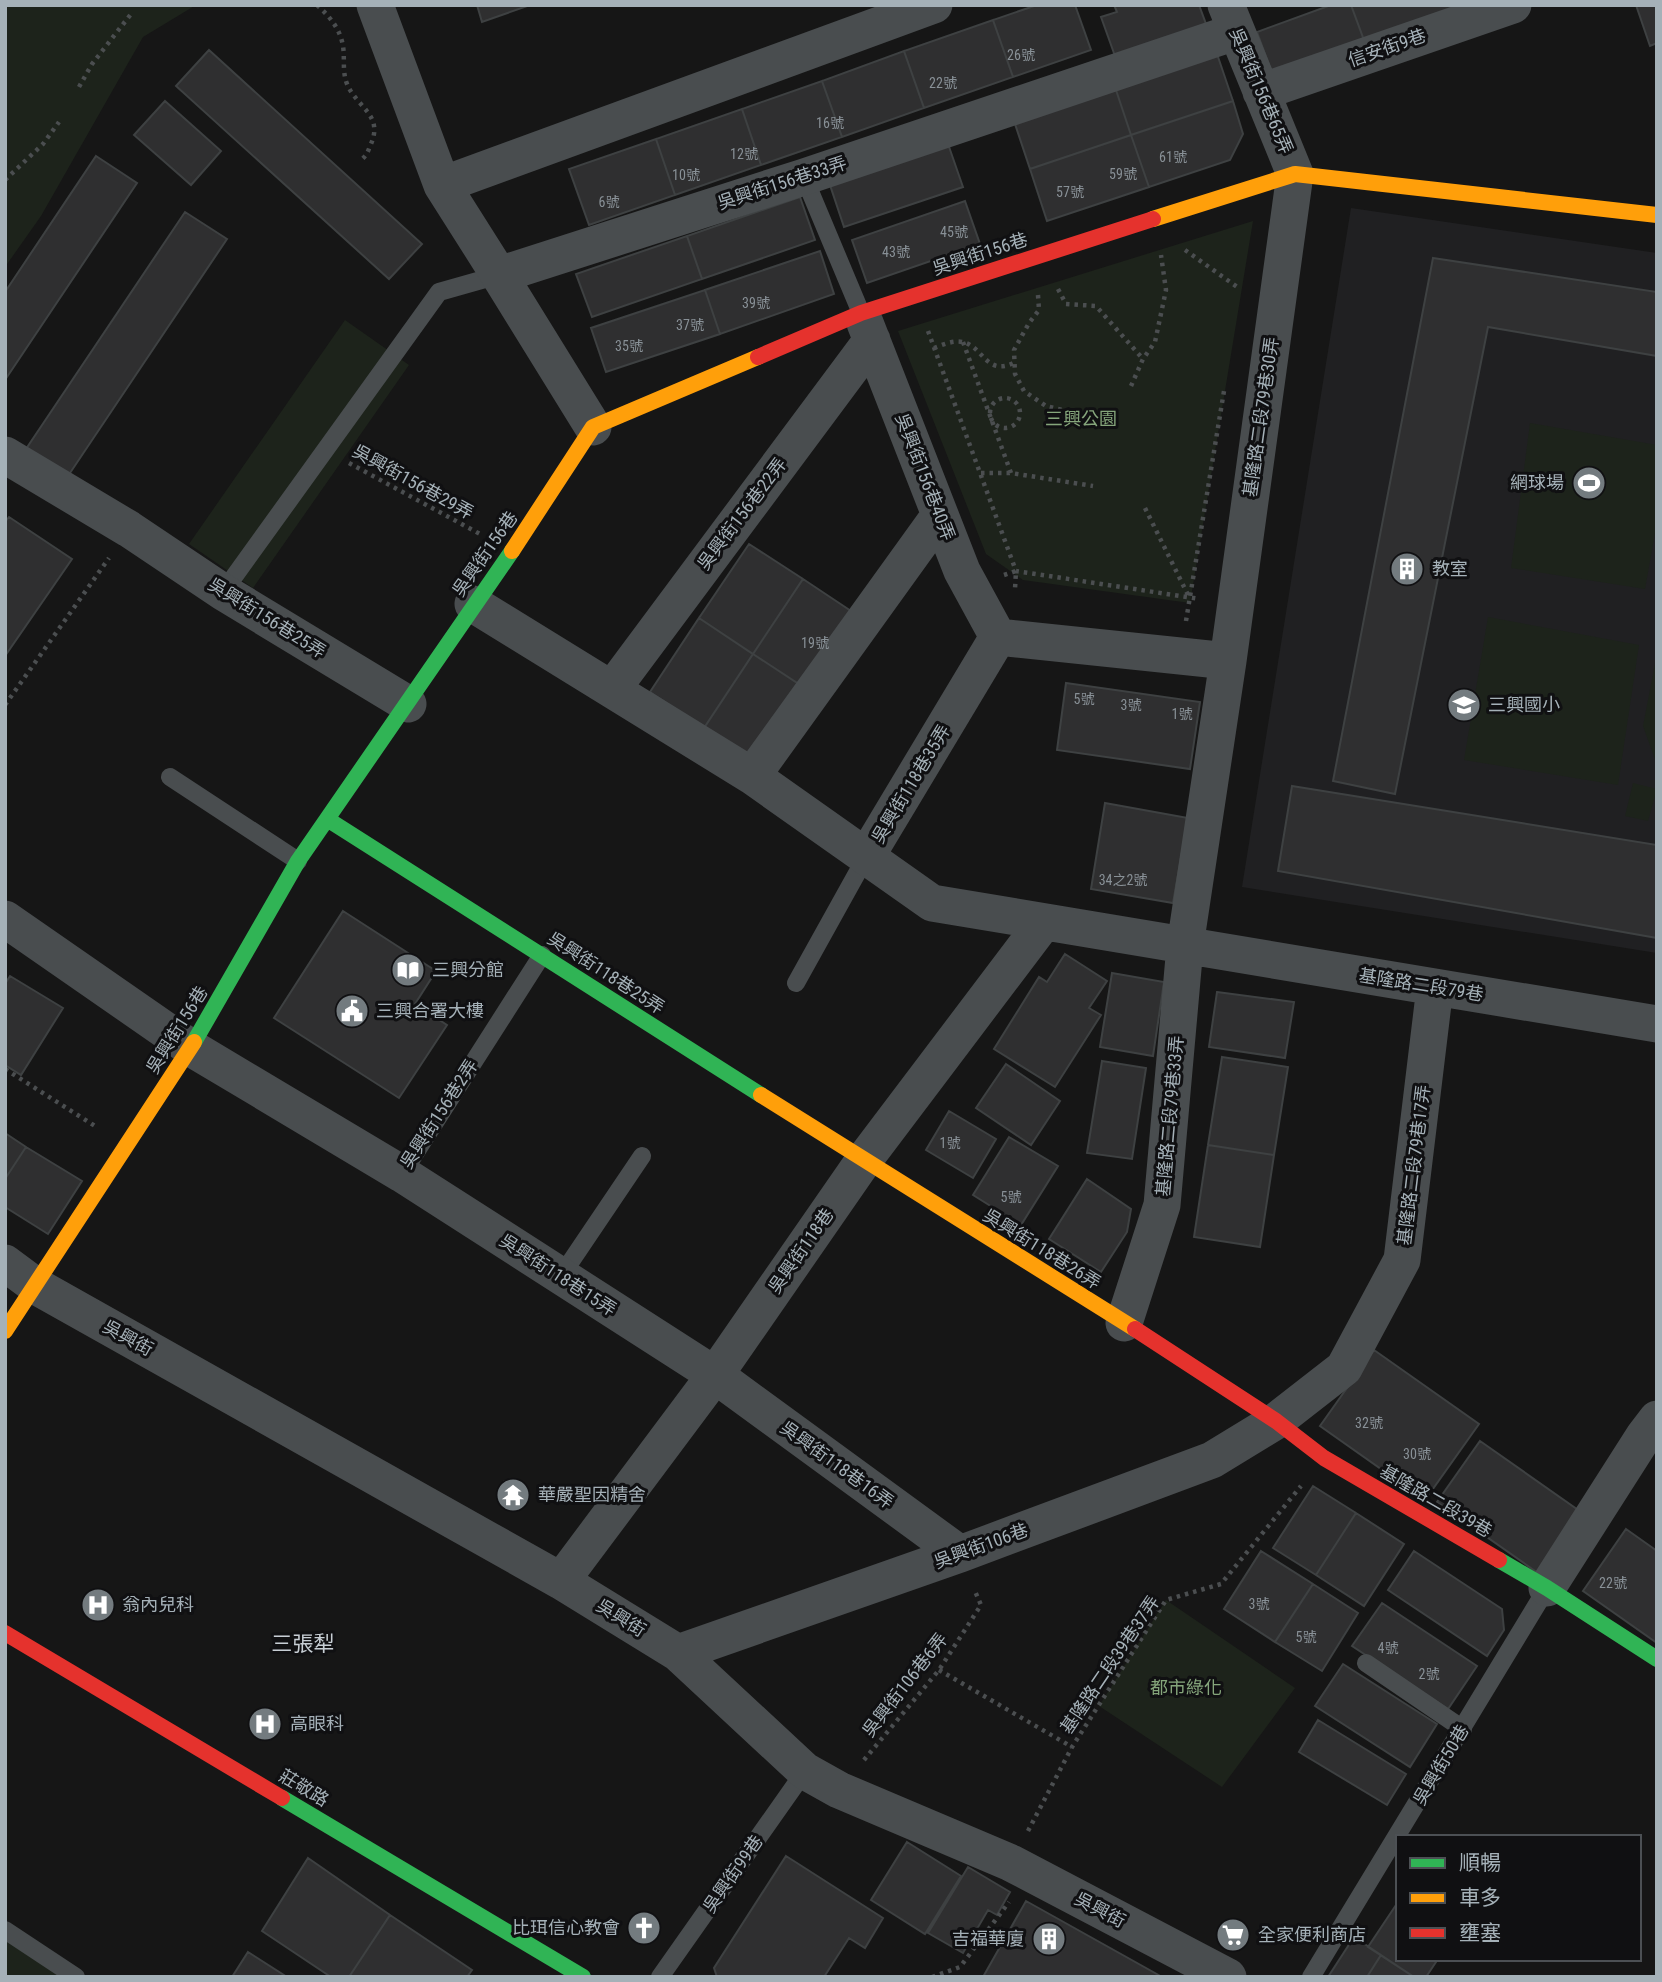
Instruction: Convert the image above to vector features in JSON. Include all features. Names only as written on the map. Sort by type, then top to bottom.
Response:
[{"type":"street","points":[[375,5],[442,185],[593,427]]},
{"type":"street","points":[[442,185],[934,5]]},
{"type":"street","name":"信安街9巷","points":[[1261,92],[1513,5]]},
{"type":"street","name":"吳興街156巷65弄","points":[[1230,12],[1295,174]]},
{"type":"street","name":"吳興街156巷33弄","points":[[499,275],[804,177],[1230,12]]},
{"type":"street","points":[[1295,174],[1657,215]]},
{"type":"street","name":"吳興街156巷","points":[[5,1331],[191,1048],[298,861],[408,704],[593,427],[866,326],[1295,174]]},
{"type":"street","name":"基隆路二段79巷30弄","points":[[1185,946],[1295,174]]},
{"type":"street","name":"吳興街156巷40弄","points":[[866,326],[962,571],[998,637]]},
{"type":"street","name":"吳興街156巷22弄","points":[[613,688],[866,326]]},
{"type":"street","name":"吳興街156巷25弄","points":[[5,455],[130,528],[223,592],[408,704]]},
{"type":"street","points":[[752,776],[940,515]]},
{"type":"street","points":[[473,604],[752,776],[866,857]]},
{"type":"street","points":[[998,637],[1227,661]]},
{"type":"street","name":"吳興街118巷35弄","points":[[998,637],[866,857],[932,904],[1185,946]]},
{"type":"street","name":"吳興街118巷25弄","points":[[327,819],[864,1160]]},
{"type":"street","name":"吳興街156巷2弄","points":[[5,919],[191,1048],[402,1174]]},
{"type":"street","name":"吳興街118巷","points":[[561,1581],[715,1375],[864,1160],[1043,923]]},
{"type":"street","name":"基隆路二段79巷","points":[[1185,946],[1657,1024]]},
{"type":"street","name":"基隆路二段79巷33弄","points":[[1124,1323],[1162,1205],[1185,946]]},
{"type":"street","name":"基隆路二段79巷17弄","points":[[1276,1421],[1344,1368],[1402,1260],[1435,987]]},
{"type":"street","name":"吳興街118巷26弄","points":[[864,1160],[1200,1370]]},
{"type":"street","name":"吳興街118巷15弄","points":[[402,1174],[715,1375]]},
{"type":"street","name":"吳興街","points":[[5,1263],[36,1286],[561,1581],[678,1653],[805,1771],[839,1790],[1021,1868],[1228,1977]]},
{"type":"street","name":"基隆路二段39巷","points":[[1200,1370],[1276,1421],[1324,1458],[1547,1588],[1657,1659]]},
{"type":"street","name":"吳興街118巷16弄","points":[[715,1375],[960,1554]]},
{"type":"street","name":"吳興街106巷","points":[[678,1653],[960,1554],[1212,1460],[1276,1421]]},
{"type":"street","points":[[1547,1588],[1652,1431]]},
{"type":"street","name":"莊敬路","points":[[5,1633],[583,1977]]},
{"type":"lane","points":[[804,177],[866,326]]},
{"type":"lane","points":[[223,592],[439,292],[499,275]]},
{"type":"lane","points":[[170,777],[298,861]]},
{"type":"lane","points":[[796,983],[866,857]]},
{"type":"lane","name":"吳興街156巷2弄","points":[[402,1174],[542,955]]},
{"type":"lane","points":[[561,1276],[642,1156]]},
{"type":"lane","name":"吳興街50巷","points":[[1398,1835],[1547,1588]]},
{"type":"lane","points":[[1366,1663],[1463,1729]]},
{"type":"lane","name":"吳興街99巷","points":[[660,1977],[805,1771]]},
{"type":"lane","name":"吳興街50巷","points":[[1311,1977],[1396,1838]]},
{"type":"lane","points":[[5,1930],[76,1977]]},
{"type":"path","points":[[317,5],[332,19],[343,45],[343,65],[348,86],[367,110],[375,126],[374,137],[366,156],[361,160]]},
{"type":"path","points":[[79,87],[92,64],[131,14]]},
{"type":"path","points":[[5,180],[43,144],[59,122]]},
{"type":"path","points":[[1193,243],[1181,247],[1241,290],[1243,277]]},
{"type":"path","points":[[1148,258],[1171,250]]},
{"type":"path","points":[[1131,386],[1143,359],[1155,342],[1166,290],[1161,254]]},
{"type":"path","points":[[1026,298],[1070,283]]},
{"type":"path","points":[[1057,288],[1066,304],[1096,306],[1143,359]]},
{"type":"path","points":[[1038,294],[1039,310],[1028,323],[1014,349],[1015,374],[1024,391],[1046,406],[1063,410],[1087,422]]},
{"type":"path","points":[[940,326],[928,330],[1016,571],[1189,598]]},
{"type":"path","points":[[934,348],[963,341],[976,349],[989,363],[1008,366],[1015,362]]},
{"type":"path","points":[[963,341],[1011,473]]},
{"type":"path","points":[[1189,598],[1225,384]]},
{"type":"path","points":[[1005,398],[1016,402],[1020,412],[1014,425],[1003,428],[994,423],[989,415],[996,400],[1005,398]]},
{"type":"path","name":"吳興街156巷29弄","points":[[339,458],[511,552]]},
{"type":"path","points":[[981,473],[1011,473],[1093,486]]},
{"type":"path","points":[[1145,508],[1189,598]]},
{"type":"path","points":[[5,705],[130,528]]},
{"type":"path","points":[[5,1069],[125,1145]]},
{"type":"path","name":"基隆路二段39巷37弄","points":[[932,1977],[960,1968],[1021,1868],[1072,1747],[1166,1600],[1221,1584],[1324,1458]]},
{"type":"path","name":"吳興街106巷6弄","points":[[839,1790],[939,1670],[981,1605],[960,1554]]},
{"type":"path","points":[[939,1670],[1072,1747]]},
{"type":"shaded area","name":"三興國小","points":[[1351,208],[1657,253],[1657,953],[1242,887]]},
{"type":"green space","points":[[5,5],[196,5],[143,37],[41,216],[5,267]]},
{"type":"green space","name":"三興公園","points":[[1253,221],[1190,603],[1023,580],[986,554],[898,331]]},
{"type":"green space","points":[[345,320],[409,365],[253,588],[189,544]]},
{"type":"green space","name":"網球場","points":[[1530,423],[1657,445],[1657,522],[1645,589],[1511,568]]},
{"type":"green space","points":[[1488,617],[1639,645],[1618,785],[1464,760]]},
{"type":"green space","points":[[1657,653],[1657,765],[1643,726]]},
{"type":"green space","points":[[1633,783],[1657,789],[1648,821],[1625,816]]},
{"type":"green space","name":"都市綠化","points":[[1166,1600],[1295,1688],[1222,1787],[1099,1706]]},
{"type":"green space","points":[[5,1927],[88,1977],[5,1977]]},
{"type":"building","points":[[477,5],[530,5],[482,22]]},
{"type":"building","points":[[1037,5],[1075,5],[1091,50],[1013,77],[993,20]]},
{"type":"building","points":[[1114,5],[1199,5],[1206,24],[1115,56],[1101,17],[1117,12]]},
{"type":"building","points":[[1331,5],[1351,5],[1368,51],[1276,84],[1257,32]]},
{"type":"building","points":[[1351,5],[1458,5],[1368,51]]},
{"type":"building","points":[[1636,5],[1657,5],[1657,43],[1650,46]]},
{"type":"building","points":[[993,20],[1013,77],[924,108],[904,51]]},
{"type":"building","points":[[1214,45],[1233,101],[1131,135],[1112,78]]},
{"type":"building","points":[[209,50],[422,244],[389,279],[176,86]]},
{"type":"building","points":[[904,51],[924,108],[842,137],[822,81]]},
{"type":"building","points":[[1112,78],[1131,135],[1030,169],[1011,112]]},
{"type":"building","points":[[822,81],[842,137],[761,165],[742,109]]},
{"type":"building","points":[[165,101],[221,151],[191,185],[134,135]]},
{"type":"building","points":[[1233,101],[1243,134],[1230,160],[1149,187],[1131,135]]},
{"type":"building","points":[[742,109],[761,165],[675,195],[656,139]]},
{"type":"building","points":[[1131,135],[1149,187],[1047,221],[1030,169]]},
{"type":"building","points":[[656,139],[675,195],[589,225],[569,169]]},
{"type":"building","points":[[947,141],[963,187],[844,227],[829,182]]},
{"type":"building","points":[[96,156],[137,183],[5,380],[5,292]]},
{"type":"building","points":[[800,197],[815,240],[702,279],[687,236]]},
{"type":"building","points":[[965,201],[980,244],[867,283],[852,240]]},
{"type":"building","points":[[185,212],[227,239],[68,476],[26,449]]},
{"type":"building","points":[[687,236],[702,279],[592,317],[576,274]]},
{"type":"building","points":[[820,251],[834,294],[720,334],[705,290]]},
{"type":"building","name":"教室","points":[[1433,258],[1657,292],[1657,356],[1488,327],[1395,794],[1333,781]]},
{"type":"building","points":[[705,290],[720,334],[606,372],[591,328]]},
{"type":"building","points":[[9,517],[72,559],[5,656],[5,522]]},
{"type":"building","points":[[749,544],[803,579],[753,654],[699,618]]},
{"type":"building","points":[[803,579],[857,615],[808,690],[753,654]]},
{"type":"building","points":[[699,618],[753,654],[704,728],[650,692]]},
{"type":"building","points":[[753,654],[808,690],[758,764],[704,728]]},
{"type":"building","points":[[1066,683],[1200,702],[1190,769],[1057,750]]},
{"type":"building","points":[[1292,786],[1657,845],[1657,938],[1278,871]]},
{"type":"building","points":[[1105,803],[1188,818],[1173,903],[1091,889]]},
{"type":"building","name":"三興合署大樓","points":[[343,911],[436,971],[415,1004],[447,1025],[399,1098],[274,1018]]},
{"type":"building","points":[[1065,954],[1107,981],[1089,1008],[1101,1015],[1055,1087],[994,1049],[1039,977],[1047,982]]},
{"type":"building","points":[[1112,973],[1164,982],[1153,1056],[1100,1047]]},
{"type":"building","points":[[10,976],[63,1008],[21,1075],[5,1065],[5,984]]},
{"type":"building","points":[[1217,992],[1294,1002],[1285,1058],[1209,1047]]},
{"type":"building","points":[[1222,1057],[1288,1067],[1274,1155],[1208,1145]]},
{"type":"building","points":[[1102,1061],[1146,1068],[1132,1159],[1087,1153]]},
{"type":"building","points":[[1006,1064],[1060,1101],[1031,1145],[976,1108]]},
{"type":"building","points":[[949,1111],[996,1139],[973,1178],[926,1150]]},
{"type":"building","points":[[5,1133],[26,1147],[5,1179]]},
{"type":"building","points":[[1009,1137],[1058,1166],[1021,1225],[973,1195]]},
{"type":"building","points":[[1208,1145],[1274,1155],[1260,1247],[1194,1237]]},
{"type":"building","points":[[26,1147],[82,1181],[48,1234],[5,1207],[5,1179]]},
{"type":"building","points":[[1087,1179],[1131,1209],[1127,1232],[1101,1272],[1049,1239]]},
{"type":"building","points":[[1374,1350],[1479,1424],[1425,1500],[1320,1426]]},
{"type":"building","points":[[1480,1441],[1581,1512],[1538,1573],[1437,1502]]},
{"type":"building","points":[[1313,1486],[1356,1513],[1316,1575],[1273,1548]]},
{"type":"building","points":[[1356,1513],[1404,1544],[1364,1606],[1316,1575]]},
{"type":"building","points":[[1626,1529],[1657,1551],[1657,1643],[1583,1591]]},
{"type":"building","points":[[1261,1551],[1313,1584],[1275,1642],[1224,1609]]},
{"type":"building","points":[[1414,1551],[1502,1609],[1504,1630],[1487,1656],[1388,1590]]},
{"type":"building","points":[[1313,1584],[1358,1613],[1322,1671],[1275,1642]]},
{"type":"building","points":[[1382,1603],[1477,1666],[1448,1709],[1352,1646]]},
{"type":"building","points":[[1343,1664],[1437,1724],[1410,1767],[1315,1706]]},
{"type":"building","points":[[1318,1720],[1406,1774],[1387,1805],[1299,1752]]},
{"type":"building","points":[[907,1842],[961,1876],[925,1934],[871,1900]]},
{"type":"building","points":[[786,1856],[883,1918],[865,1948],[849,1938],[824,1977],[717,1977],[714,1968]]},
{"type":"building","points":[[308,1858],[390,1915],[349,1977],[331,1977],[262,1931]]},
{"type":"building","points":[[968,1867],[1010,1892],[997,1915],[988,1910],[963,1953],[928,1933]]},
{"type":"building","name":"吉福華廈","points":[[1026,1901],[1162,1977],[983,1977]]},
{"type":"building","points":[[1396,1905],[1396,1961],[1437,1961],[1426,1977],[1414,1977],[1368,1947]]},
{"type":"building","points":[[390,1915],[472,1970],[467,1977],[349,1977]]},
{"type":"building","points":[[1354,1937],[1381,1955],[1367,1977],[1328,1977]]},
{"type":"building","points":[[248,1952],[287,1977],[232,1977]]},
{"type":"building","points":[[1381,1955],[1414,1977],[1367,1977]]},
{"type":"traffic: fast","points":[[194,1042],[298,861],[512,551]]},
{"type":"traffic: fast","points":[[327,819],[761,1095]]},
{"type":"traffic: fast","points":[[1499,1560],[1657,1659]]},
{"type":"traffic: fast","points":[[282,1798],[583,1977]]},
{"type":"traffic: slow","points":[[1153,219],[1295,174],[1657,215]]},
{"type":"traffic: slow","points":[[512,551],[593,427],[758,357]]},
{"type":"traffic: slow","points":[[5,1331],[194,1042]]},
{"type":"traffic: slow","points":[[761,1095],[1135,1329]]},
{"type":"traffic: jam","points":[[758,357],[861,313],[1153,219]]},
{"type":"traffic: jam","points":[[1135,1329],[1276,1421],[1324,1458],[1499,1560]]},
{"type":"traffic: jam","points":[[5,1633],[282,1798]]},
{"type":"place","name":"網球場","points":[[1589,483]]},
{"type":"place","name":"教室","points":[[1407,569]]},
{"type":"place","name":"三興國小","points":[[1464,705]]},
{"type":"place","name":"三興分館","points":[[408,970]]},
{"type":"place","name":"三興合署大樓","points":[[352,1011]]},
{"type":"place","name":"華嚴聖因精舍","points":[[513,1495]]},
{"type":"place","name":"翁內兒科","points":[[98,1605]]},
{"type":"place","name":"高眼科","points":[[265,1724]]},
{"type":"place","name":"比珥信心教會","points":[[644,1928]]},
{"type":"place","name":"全家便利商店","points":[[1233,1935]]},
{"type":"place","name":"吉福華廈","points":[[1049,1939]]},
{"type":"district","name":"三張犁","points":[[303,1644]]}]
